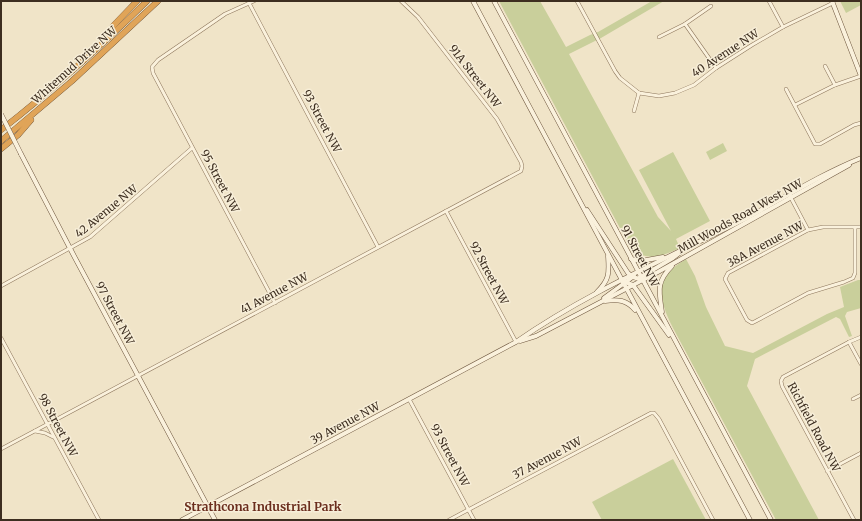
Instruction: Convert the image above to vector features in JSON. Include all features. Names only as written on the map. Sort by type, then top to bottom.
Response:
[{"type":"highway","points":[[100,46],[113,26],[137,1]]},
{"type":"highway","name":"Whitemud Drive NW","points":[[1,130],[100,46],[147,1]]},
{"type":"highway","name":"Whitemud Drive NW","points":[[1,141],[45,105],[158,1]]},
{"type":"highway","points":[[1,149],[18,135],[45,105]]},
{"type":"highway","points":[[1,125],[24,112]]},
{"type":"street","points":[[249,3],[254,1]]},
{"type":"street","name":"91A Street NW","points":[[401,1],[418,17],[497,119],[521,162],[521,171]]},
{"type":"street","points":[[473,1],[608,254],[627,283],[684,357]]},
{"type":"street","name":"91 Street NW","points":[[494,1],[632,259],[638,272],[637,278],[662,317],[771,520]]},
{"type":"street","points":[[577,1],[620,78],[639,93],[634,111]]},
{"type":"street","points":[[769,1],[783,27]]},
{"type":"street","points":[[795,105],[835,85],[861,76],[833,2]]},
{"type":"street","name":"40 Avenue NW","points":[[639,93],[659,96],[675,93],[694,85],[716,68],[783,27],[833,2]]},
{"type":"street","name":"95 Street NW","points":[[249,3],[218,18],[158,60],[152,67],[153,73],[192,148],[275,302]]},
{"type":"street","name":"93 Street NW","points":[[249,3],[378,247]]},
{"type":"street","points":[[659,37],[685,24],[711,6]]},
{"type":"street","points":[[685,24],[716,68]]},
{"type":"street","points":[[825,66],[835,85]]},
{"type":"street","points":[[786,89],[814,143],[817,145],[861,123]]},
{"type":"street","name":"97 Street NW","points":[[1,114],[70,249],[216,520]]},
{"type":"street","name":"42 Avenue NW","points":[[1,286],[70,249],[98,231],[192,148]]},
{"type":"street","name":"Mill Woods Road West NW","points":[[637,278],[638,272],[690,244],[743,219],[789,193],[861,158]]},
{"type":"street","name":"Mill Woods Road West NW","points":[[626,289],[627,283],[676,262],[861,158]]},
{"type":"street","name":"41 Avenue NW","points":[[1,448],[521,171]]},
{"type":"street","points":[[573,188],[637,278]]},
{"type":"street","points":[[789,193],[808,230]]},
{"type":"street","name":"92 Street NW","points":[[446,212],[516,342]]},
{"type":"street","name":"38A Avenue NW","points":[[855,227],[855,273],[853,278],[808,293],[752,323],[745,318],[726,281],[725,276],[728,273],[808,230],[823,226],[861,227]]},
{"type":"street","points":[[589,308],[627,283],[673,258],[690,244]]},
{"type":"street","points":[[594,295],[603,286],[608,278],[608,254]]},
{"type":"street","points":[[632,259],[641,261],[669,256]]},
{"type":"street","points":[[662,317],[659,285],[666,272],[676,262]]},
{"type":"street","points":[[627,283],[626,289],[750,520]]},
{"type":"street","name":"39 Avenue NW","points":[[182,520],[516,342],[531,331],[594,295],[627,283]]},
{"type":"street","name":"39 Avenue NW","points":[[516,342],[536,336],[626,289]]},
{"type":"street","points":[[601,301],[625,301],[634,307],[640,315]]},
{"type":"street","name":"Richfield Road NW","points":[[854,520],[782,386],[781,381],[783,377],[861,337]]},
{"type":"street","name":"98 Street NW","points":[[1,338],[99,520]]},
{"type":"street","points":[[850,342],[861,364]]},
{"type":"street","points":[[853,399],[861,395]]},
{"type":"street","name":"93 Street NW","points":[[409,399],[474,520]]},
{"type":"street","name":"37 Avenue NW","points":[[449,520],[648,414],[654,414],[659,419],[713,520]]},
{"type":"street","points":[[35,431],[45,432],[55,438]]},
{"type":"street","points":[[827,471],[861,453]]},
{"type":"green space","points":[[499,1],[540,1],[566,47],[598,32],[652,1],[664,1],[601,38],[569,54],[658,217],[671,231],[639,170],[673,152],[710,221],[676,239],[680,248],[666,254],[653,257],[635,251],[629,245]]},
{"type":"green space","points":[[840,1],[861,1],[861,5],[846,13]]},
{"type":"green space","points":[[723,143],[727,151],[710,160],[706,152]]},
{"type":"green space","points":[[686,259],[695,276],[706,307],[725,346],[753,353],[827,314],[844,307],[840,287],[861,280],[861,308],[847,312],[845,316],[852,336],[849,337],[840,319],[836,317],[755,359],[747,386],[819,520],[776,520],[673,328],[664,307],[662,298],[663,281],[675,266]]},
{"type":"green space","points":[[673,459],[706,520],[602,520],[592,502]]},
{"type":"district","name":"Strathcona Industrial Park","points":[[263,506]]}]
